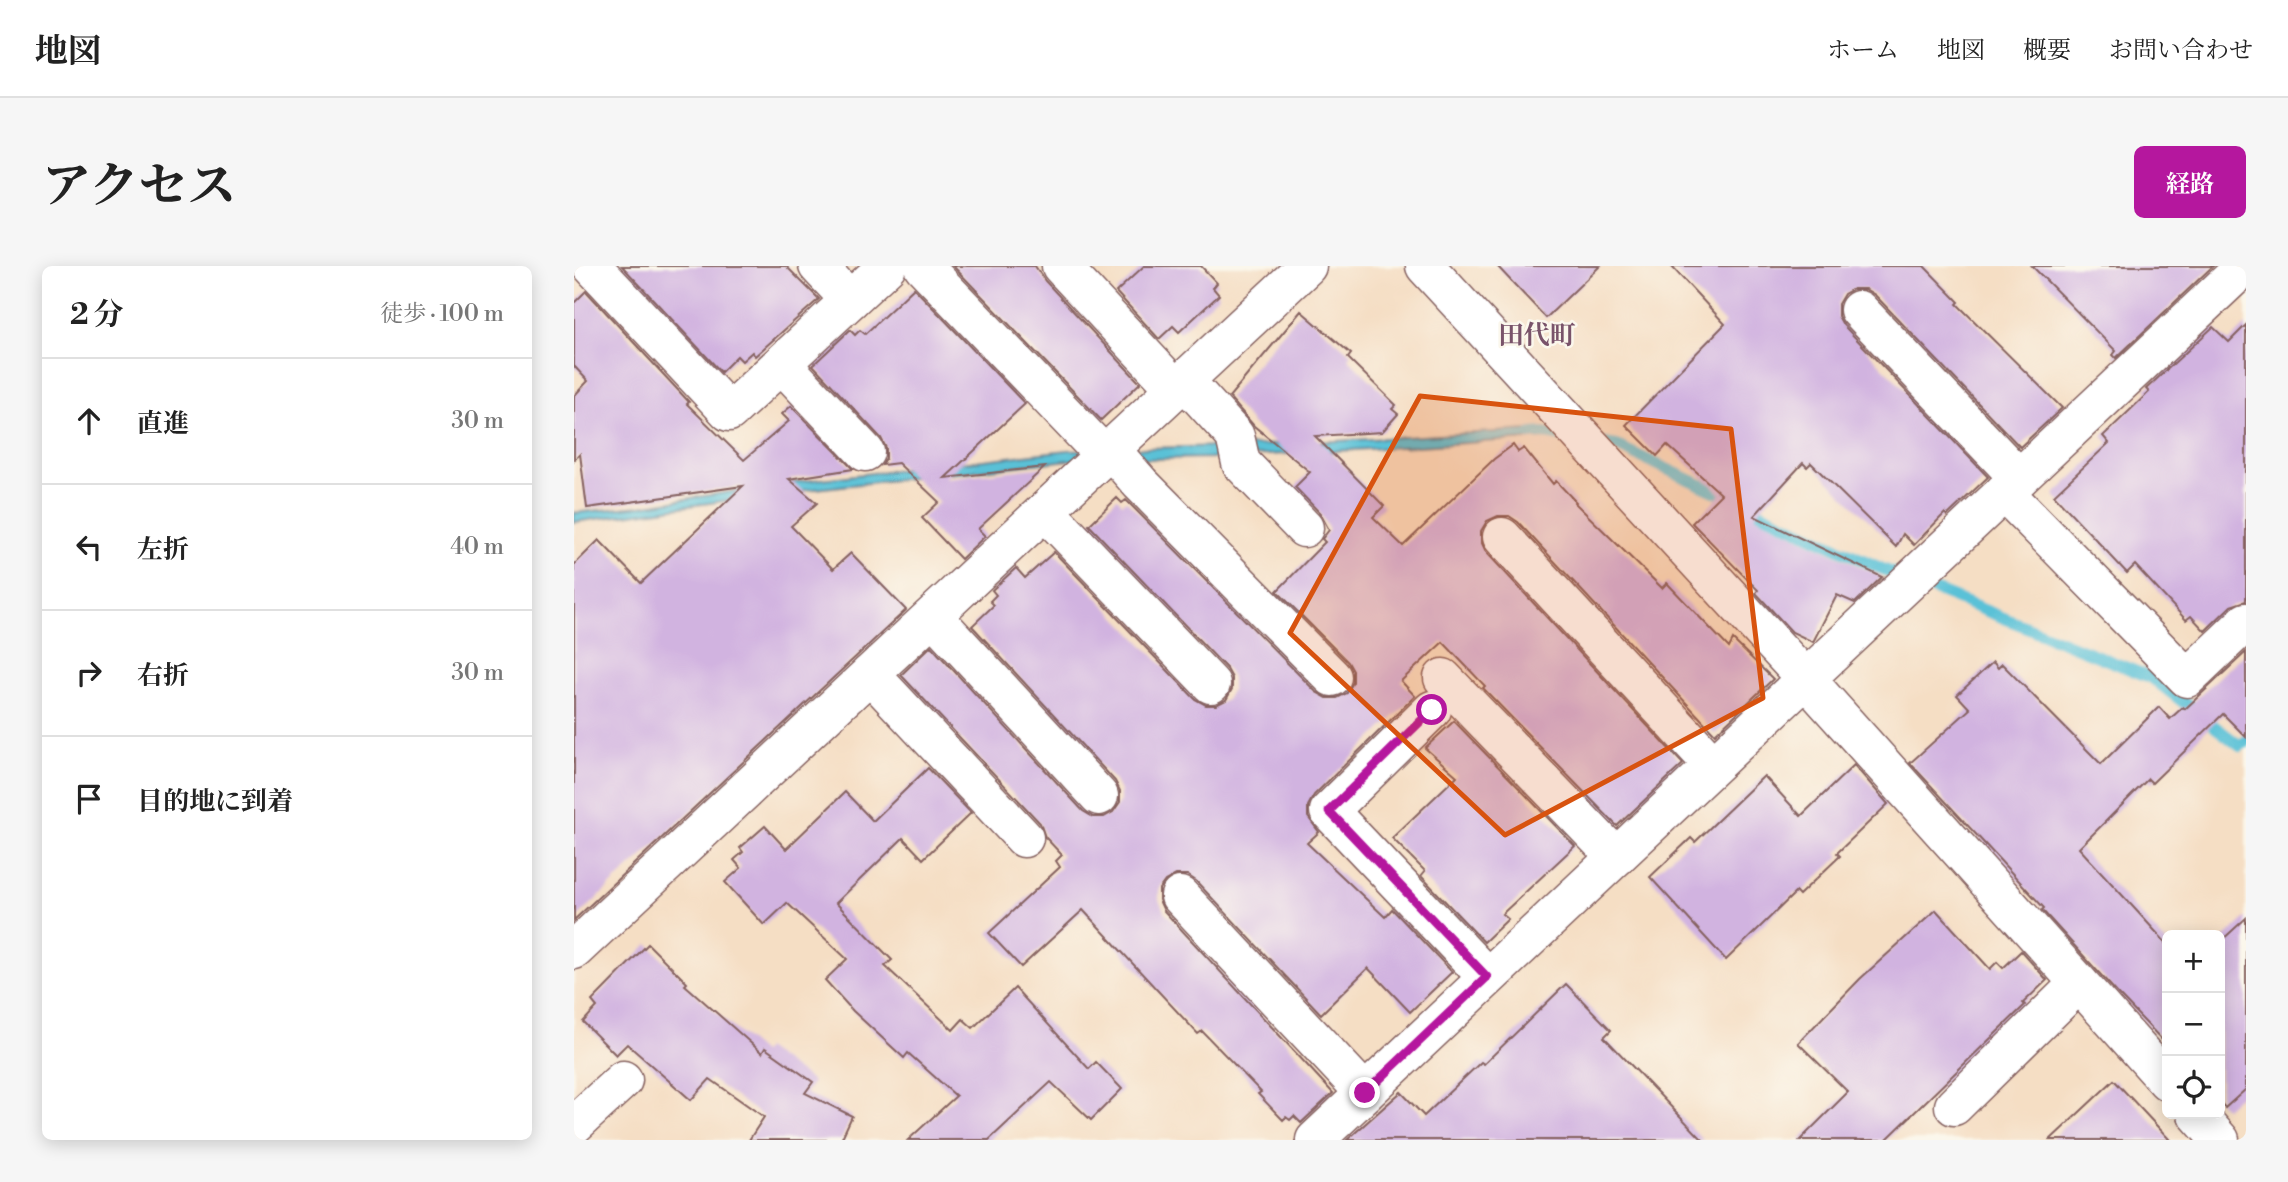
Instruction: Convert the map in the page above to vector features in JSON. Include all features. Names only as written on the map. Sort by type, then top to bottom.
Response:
[{"type":"street","points":[[592,266],[729,412],[887,266]]},
{"type":"street","points":[[818,266],[850,300]]},
{"type":"street","points":[[923,266],[1332,677]]},
{"type":"street","points":[[1061,266],[1235,436],[1241,463],[1304,528]]},
{"type":"street","points":[[574,950],[1307,266]]},
{"type":"street","points":[[1425,266],[1805,678],[2162,1075]]},
{"type":"street","points":[[1315,1140],[2245,266]]},
{"type":"street","points":[[1859,310],[2011,485],[2187,678],[2246,622]]},
{"type":"street","points":[[782,363],[865,452]]},
{"type":"street","points":[[1045,511],[1212,684]]},
{"type":"street","points":[[1502,537],[1713,765]]},
{"type":"street","points":[[933,616],[1099,796]]},
{"type":"street","points":[[870,674],[1024,838]]},
{"type":"street","points":[[1487,977],[1329,811],[1438,694],[1616,857]]},
{"type":"street","points":[[1180,896],[1365,1093]]},
{"type":"street","points":[[1954,1106],[2079,983]]},
{"type":"street","points":[[574,1125],[623,1080]]},
{"type":"street","points":[[2201,1119],[2220,1140]]},
{"type":"highlighted area","points":[[1420,396],[1731,429],[1763,698],[1505,835],[1290,633]]},
{"type":"water","points":[[1546,429],[1548,438],[1217,458],[1069,460],[789,492],[574,522],[574,513],[640,506],[787,483],[1068,450],[1266,445]]},
{"type":"building","points":[[622,266],[786,266],[819,299],[755,356],[752,352],[742,361],[737,356],[721,372]]},
{"type":"building","points":[[953,266],[1035,266],[1045,281],[1140,383],[1101,420]]},
{"type":"building","points":[[1144,266],[1201,266],[1217,283],[1213,288],[1219,295],[1179,332],[1173,326],[1159,339],[1116,292]]},
{"type":"building","points":[[1497,266],[1600,266],[1546,318]]},
{"type":"building","points":[[1671,266],[1924,266],[1959,302],[1957,304],[2062,408],[2020,447],[1875,295],[1865,289],[1853,289],[1844,294],[1838,304],[1838,316],[1843,325],[1988,477],[1947,516],[1945,513],[1914,545],[1903,534],[1896,547],[1811,463],[1807,467],[1803,463],[1754,516],[1882,577],[1855,603],[1837,595],[1813,642],[1792,632],[1756,593],[1758,590],[1692,523],[1721,494],[1667,445],[1657,456],[1626,425],[1725,324]]},
{"type":"building","points":[[2032,266],[2213,266],[2116,358],[2113,355],[2116,351]]},
{"type":"building","points":[[914,288],[1025,404],[945,478],[1045,467],[978,529],[985,536],[961,559],[922,518],[939,502],[898,463],[882,465],[886,458],[886,448],[881,438],[813,365],[850,330],[855,335],[860,330],[865,334]]},
{"type":"building","points":[[586,291],[689,402],[687,404],[744,460],[789,421],[782,414],[791,406],[853,469],[789,479],[817,503],[791,526],[833,569],[851,553],[906,610],[574,920],[574,565],[599,540],[641,583],[743,486],[587,508],[580,454],[574,460],[574,396],[588,381],[574,366],[574,303]]},
{"type":"building","points":[[1301,311],[1351,354],[1348,358],[1396,405],[1392,409],[1398,414],[1382,432],[1315,436],[1384,506],[1373,517],[1403,546],[1494,459],[1513,445],[1518,452],[1524,448],[1553,484],[1556,481],[1662,588],[1667,583],[1729,648],[1733,640],[1773,679],[1715,734],[1518,522],[1509,516],[1498,516],[1487,521],[1481,531],[1481,541],[1486,552],[1683,764],[1617,826],[1483,688],[1485,686],[1443,642],[1401,681],[1415,696],[1314,795],[1308,806],[1308,817],[1319,832],[1307,843],[1385,917],[1392,909],[1452,972],[1410,1012],[1368,968],[1321,1014],[1196,881],[1187,875],[1176,875],[1165,881],[1159,889],[1159,900],[1164,911],[1333,1093],[1301,1123],[1294,1116],[1290,1120],[1286,1117],[1283,1120],[1258,1094],[1261,1092],[1202,1031],[1198,1034],[1083,910],[1021,967],[989,933],[1060,867],[1056,861],[1062,855],[1045,837],[1040,823],[901,675],[931,646],[1083,811],[1093,817],[1104,817],[1113,812],[1120,802],[1120,791],[1115,781],[972,626],[994,605],[990,601],[996,595],[992,590],[1016,568],[1025,578],[1054,552],[1195,699],[1206,705],[1216,705],[1226,700],[1232,689],[1232,678],[1227,669],[1089,525],[1117,498],[1122,503],[1126,500],[1316,692],[1327,698],[1337,698],[1347,693],[1353,682],[1353,671],[1348,662],[1277,591],[1325,542],[1322,539],[1329,530],[1320,513],[1295,487],[1310,472],[1254,426],[1229,397]]},
{"type":"building","points":[[2246,325],[2246,601],[2231,606],[2205,631],[2191,616],[2186,620],[2135,565],[2127,573],[2054,495],[2109,443],[2103,436],[2149,392],[2146,389],[2213,327],[2229,342]]},
{"type":"building","points":[[2246,652],[2246,737],[2223,714],[2152,783],[2148,779],[2079,848],[2162,939],[2162,1040],[1910,763],[1970,709],[1957,695],[1993,662],[1998,668],[2002,664],[2101,764],[2159,707],[2170,719],[2183,707],[2185,709]]},
{"type":"building","points":[[1454,721],[1575,846],[1502,914],[1508,919],[1484,942],[1421,876],[1425,871],[1392,838],[1457,776],[1425,748]]},
{"type":"building","points":[[1854,765],[1888,804],[1837,853],[1840,856],[1799,895],[1796,892],[1726,960],[1650,877],[1691,838],[1695,842],[1764,776],[1801,816]]},
{"type":"building","points":[[928,768],[971,813],[923,859],[903,838],[836,903],[892,960],[885,966],[953,1030],[963,1019],[973,1028],[1015,988],[1089,1069],[1096,1062],[1122,1089],[1091,1120],[1051,1082],[989,1140],[908,1140],[956,1096],[908,1053],[904,1058],[853,1011],[825,980],[847,959],[787,903],[764,925],[725,882],[741,868],[734,860],[743,852],[740,848],[765,826],[786,849],[845,792],[873,821]]},
{"type":"building","points":[[1936,910],[1990,969],[1997,962],[2003,968],[2021,951],[2047,980],[2023,1003],[2025,1005],[1886,1140],[1800,1140],[1848,1092],[1798,1043],[1860,979]]},
{"type":"building","points":[[2246,918],[2246,1089],[2225,1108],[2225,993],[2225,937]]},
{"type":"building","points":[[648,944],[687,983],[685,985],[762,1053],[765,1048],[813,1082],[805,1093],[852,1116],[841,1140],[749,1140],[764,1117],[710,1079],[691,1100],[627,1044],[616,1055],[583,1022],[597,1007],[592,1001]]},
{"type":"building","points":[[1566,984],[1611,1030],[1604,1037],[1703,1140],[1347,1140],[1401,1092],[1424,1116],[1481,1062],[1484,1064]]},
{"type":"building","points":[[2114,1080],[2170,1140],[2050,1140]]},
{"type":"waterway","points":[[1531,434],[1543,433],[1572,438]]},
{"type":"waterway","points":[[1600,443],[1617,446],[1878,567],[2152,678],[2240,746],[2246,741]]},
{"type":"district","name":"田代町","points":[[1537,335]]},
{"type":"route","points":[[1365,1093],[1487,977],[1329,811],[1432,710]]}]
